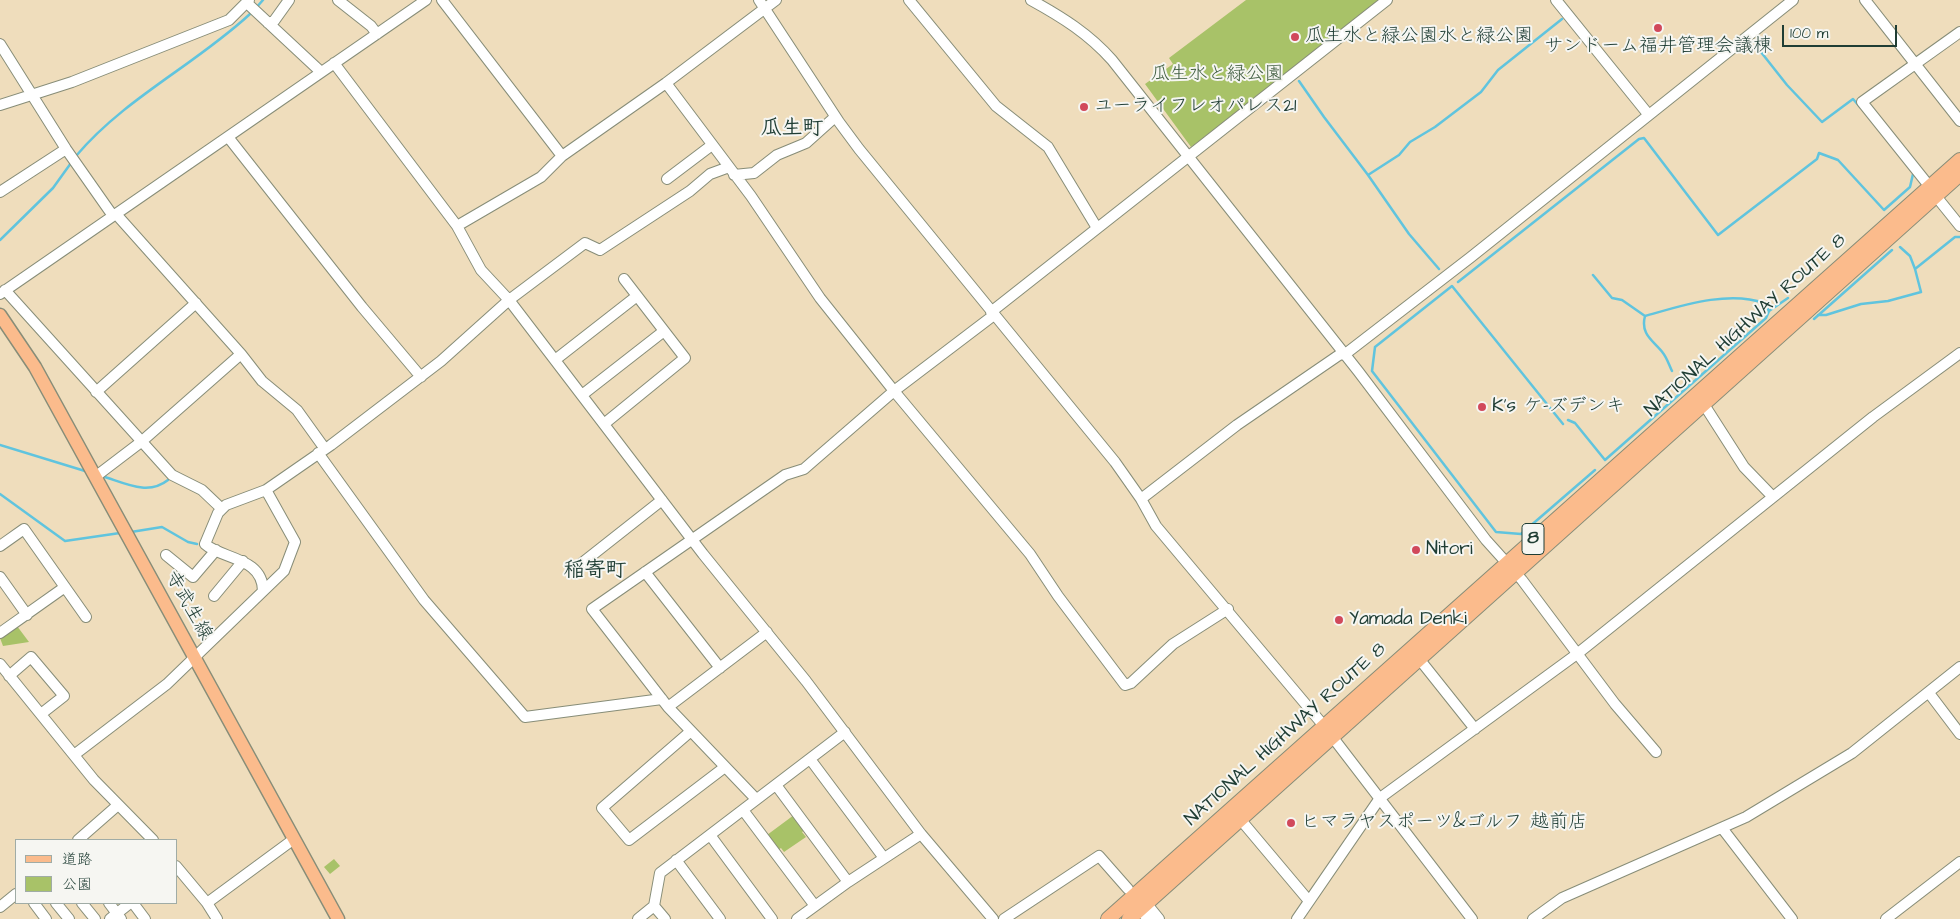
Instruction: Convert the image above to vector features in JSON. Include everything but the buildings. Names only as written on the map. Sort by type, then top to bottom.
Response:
[{"type":"highway","name":"NATIONAL HIGHWAY ROUTE 8","points":[[1108,919],[1328,732],[1420,660],[1703,403],[1932,191],[1960,160]]},
{"type":"highway","name":"NATIONAL HIGHWAY ROUTE 8","points":[[1129,919],[1149,914],[1328,732],[1506,562],[1932,191],[1960,174]]},
{"type":"main road","name":"寺武生線","points":[[0,314],[35,367],[338,919]]},
{"type":"street","points":[[268,23],[274,21],[289,0]]},
{"type":"street","points":[[338,0],[371,26],[377,34]]},
{"type":"street","points":[[222,509],[202,490],[174,477],[3,292],[426,0]]},
{"type":"street","points":[[442,0],[562,156]]},
{"type":"street","points":[[457,226],[541,177],[562,156],[666,83],[762,4],[776,0]]},
{"type":"street","points":[[909,0],[996,106],[1048,146],[1097,228]]},
{"type":"street","points":[[1031,0],[1074,24],[1100,46],[1388,409],[1486,540],[1516,574],[1577,654],[1656,752]]},
{"type":"street","points":[[756,800],[665,703],[592,609],[785,475],[804,469],[894,391],[993,314],[1187,156],[1387,0]]},
{"type":"street","points":[[1556,0],[1648,114]]},
{"type":"street","points":[[1141,499],[1237,425],[1343,354],[1471,257],[1793,0]]},
{"type":"street","points":[[1865,0],[1960,121]]},
{"type":"street","points":[[0,105],[127,61],[229,20],[248,2],[321,72]]},
{"type":"street","points":[[762,4],[836,117],[993,314],[1115,462],[1141,499],[1156,526],[1328,732],[1472,919]]},
{"type":"street","points":[[1960,32],[1862,102],[1960,226]]},
{"type":"street","points":[[0,44],[66,149],[115,215],[196,303],[262,381],[297,410],[322,451],[424,600],[525,717],[665,703],[720,668],[767,632]]},
{"type":"street","points":[[334,63],[457,226],[481,270],[509,300],[693,540],[845,732],[921,834],[993,919]]},
{"type":"street","points":[[666,83],[731,171],[820,298],[894,391],[1030,554],[1058,596],[1125,684],[1131,683],[1174,644],[1228,610]]},
{"type":"street","points":[[263,591],[263,583],[259,574],[242,561],[205,544],[214,520],[222,509],[237,499],[266,490],[322,451],[421,377],[509,300],[585,243],[600,250],[690,191],[710,174],[731,171],[754,173],[777,155],[806,143],[836,117]]},
{"type":"street","points":[[228,137],[362,307],[421,377]]},
{"type":"street","points":[[667,179],[712,145]]},
{"type":"street","points":[[0,192],[66,149]]},
{"type":"street","points":[[604,424],[685,358],[624,278]]},
{"type":"street","points":[[555,360],[637,296]]},
{"type":"street","points":[[96,392],[196,303]]},
{"type":"street","points":[[582,395],[664,331]]},
{"type":"street","points":[[1296,919],[1380,798],[1577,654],[1873,417],[1960,353]]},
{"type":"street","points":[[95,476],[141,442],[241,354]]},
{"type":"street","points":[[1703,403],[1744,467],[1773,497]]},
{"type":"street","points":[[74,755],[167,684],[284,571],[295,542],[266,490]]},
{"type":"street","points":[[577,567],[662,500]]},
{"type":"street","points":[[0,546],[24,529],[86,617]]},
{"type":"street","points":[[166,555],[193,577],[216,550]]},
{"type":"street","points":[[214,596],[242,561]]},
{"type":"street","points":[[646,572],[720,668]]},
{"type":"street","points":[[0,577],[26,615]]},
{"type":"street","points":[[0,633],[65,587]]},
{"type":"street","points":[[9,676],[31,657],[64,696],[42,714]]},
{"type":"street","points":[[1420,660],[1475,729]]},
{"type":"street","points":[[0,664],[74,755],[118,805],[152,839]]},
{"type":"street","points":[[1533,919],[1562,898],[1746,817],[1822,770],[1843,760],[1960,667]]},
{"type":"street","points":[[1929,693],[1960,734]]},
{"type":"street","points":[[691,731],[602,808],[629,840],[725,767]]},
{"type":"street","points":[[638,919],[654,906],[660,872],[845,732]]},
{"type":"street","points":[[810,759],[884,858]]},
{"type":"street","points":[[776,785],[848,882]]},
{"type":"street","points":[[82,839],[118,805]]},
{"type":"street","points":[[743,810],[815,906]]},
{"type":"street","points":[[1240,820],[1309,901]]},
{"type":"street","points":[[1722,828],[1792,919]]},
{"type":"street","points":[[798,919],[848,882],[921,834]]},
{"type":"street","points":[[710,835],[772,919]]},
{"type":"street","points":[[207,902],[294,839]]},
{"type":"street","points":[[1004,919],[1100,856],[1128,889]]},
{"type":"street","points":[[676,860],[720,919]]},
{"type":"street","points":[[1886,919],[1960,862]]},
{"type":"street","points":[[178,868],[207,902],[217,919]]},
{"type":"street","points":[[0,907],[15,895]]},
{"type":"street","points":[[35,904],[46,919]]},
{"type":"street","points":[[57,904],[69,919]]},
{"type":"street","points":[[83,904],[95,919]]},
{"type":"street","points":[[109,904],[116,917],[130,904]]},
{"type":"street","points":[[132,904],[146,919]]},
{"type":"street","points":[[654,906],[665,919]]},
{"type":"green space","name":"瓜生水と緑公園","points":[[1246,0],[1384,0],[1191,147],[1145,84],[1173,64],[1169,58]]},
{"type":"green space","points":[[17,626],[29,642],[3,646],[0,638]]},
{"type":"green space","points":[[794,815],[805,830],[802,832],[806,837],[784,852],[781,848],[778,850],[767,835]]},
{"type":"green space","points":[[334,859],[340,866],[330,874],[324,867]]},
{"type":"waterway","points":[[256,8],[263,0]]},
{"type":"waterway","points":[[76,156],[95,135],[138,99],[206,50],[250,14]]},
{"type":"waterway","points":[[1299,81],[1368,175],[1399,155],[1410,142],[1435,127],[1481,92],[1498,70],[1562,19]]},
{"type":"waterway","points":[[1757,47],[1787,85],[1822,122],[1853,99],[1860,107]]},
{"type":"waterway","points":[[1458,282],[1639,139],[1644,138],[1718,235],[1817,159],[1819,153],[1838,160],[1884,210],[1910,187],[1913,174]]},
{"type":"waterway","points":[[0,240],[53,188],[71,163]]},
{"type":"waterway","points":[[1368,175],[1409,234],[1439,269]]},
{"type":"waterway","points":[[1900,247],[1910,256],[1915,269],[1955,237],[1960,237]]},
{"type":"waterway","points":[[1814,319],[1892,250]]},
{"type":"waterway","points":[[1818,315],[1826,315],[1861,304],[1888,301],[1921,292],[1915,269]]},
{"type":"waterway","points":[[1593,275],[1612,298],[1622,300],[1645,316],[1705,301],[1735,298],[1750,299],[1764,303],[1769,311]]},
{"type":"waterway","points":[[1563,424],[1452,286],[1375,347],[1372,371],[1496,532],[1521,534],[1595,470]]},
{"type":"waterway","points":[[1568,420],[1575,423],[1605,460],[1766,318],[1769,311],[1788,298]]},
{"type":"waterway","points":[[1645,316],[1644,328],[1646,333],[1664,355],[1672,371]]},
{"type":"waterway","points":[[0,445],[85,471]]},
{"type":"waterway","points":[[102,476],[128,485],[144,488],[160,485],[168,480]]},
{"type":"waterway","points":[[0,494],[65,541],[120,533]]},
{"type":"waterway","points":[[131,532],[162,527],[188,542],[197,544]]},
{"type":"place","name":"サンドーム福井管理会議棟","points":[[1658,28]]},
{"type":"place","name":"瓜生水と緑公園水と緑公園","points":[[1295,37]]},
{"type":"place","name":"ユーライフレオパレス21","points":[[1084,107]]},
{"type":"place","name":"K's ケ-ズデンキ","points":[[1482,407]]},
{"type":"place","name":"Nitori","points":[[1416,550]]},
{"type":"place","name":"Yamada Denki","points":[[1339,620]]},
{"type":"place","name":"ヒマラヤスポーツ&ゴルフ 越前店","points":[[1291,823]]},
{"type":"district","name":"瓜生町","points":[[792,130]]},
{"type":"district","name":"稲寄町","points":[[595,572]]}]
